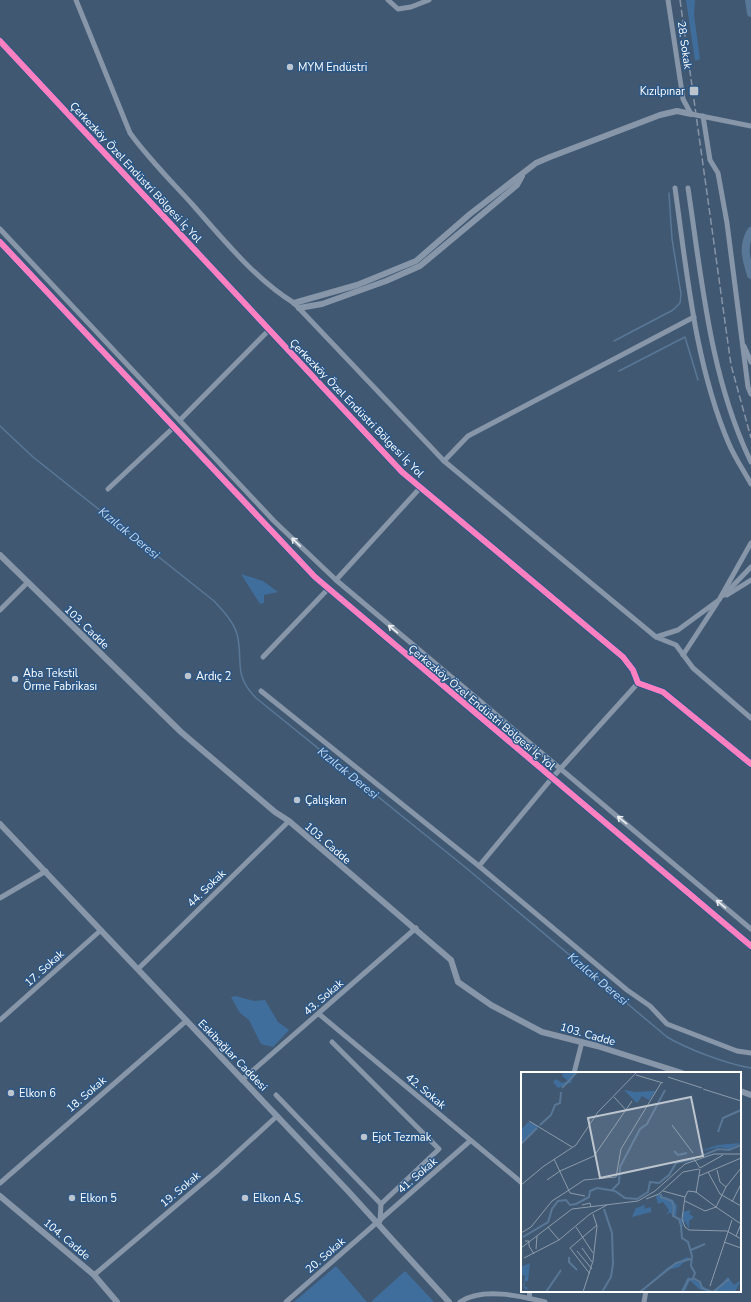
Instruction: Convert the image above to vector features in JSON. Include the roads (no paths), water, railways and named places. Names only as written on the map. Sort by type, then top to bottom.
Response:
[{"type":"street","points":[[76,0],[122,118],[140,148],[247,263],[276,292],[297,306],[444,461],[656,637],[676,645],[693,668],[751,718]]},
{"type":"street","points":[[388,0],[398,9],[411,7],[429,0]]},
{"type":"street","name":"28. Sokak","points":[[668,0],[683,100],[691,114]]},
{"type":"street","name":"Çerkezköy Özel Endüstri Bölgesi İç Yol","points":[[0,41],[402,472],[623,657],[633,670],[638,683],[561,770],[552,778],[479,866]]},
{"type":"street","points":[[297,306],[416,261],[470,214],[536,164],[573,147],[660,115],[677,111],[749,124]]},
{"type":"street","points":[[703,116],[710,160],[718,172],[727,223],[741,339],[748,387],[751,394]]},
{"type":"street","points":[[675,188],[694,317],[708,383],[729,444],[751,484]]},
{"type":"street","points":[[688,188],[708,322],[721,381],[739,438],[751,462]]},
{"type":"street","name":"Çerkezköy Özel Endüstri Bölgesi İç Yol","points":[[0,229],[274,521],[336,580],[751,929]]},
{"type":"street","name":"Çerkezköy Özel Endüstri Bölgesi İç Yol","points":[[0,242],[315,577],[751,946]]},
{"type":"street","points":[[444,461],[468,436],[694,317]]},
{"type":"street","points":[[180,420],[269,330]]},
{"type":"street","points":[[741,339],[751,362]]},
{"type":"street","points":[[108,489],[174,427]]},
{"type":"street","name":"Çerkezköy Özel Endüstri Bölgesi İç Yol","points":[[336,580],[420,488]]},
{"type":"street","points":[[683,656],[719,600],[751,543]]},
{"type":"street","name":"103. Cadde","points":[[0,555],[181,732],[275,812],[289,822],[389,909],[416,928],[451,960],[458,982],[491,1005],[542,1032],[582,1042],[679,1072]]},
{"type":"street","points":[[719,600],[751,567]]},
{"type":"street","points":[[656,637],[678,630],[719,600],[751,580]]},
{"type":"street","points":[[0,610],[27,583]]},
{"type":"street","points":[[263,657],[328,589]]},
{"type":"street","points":[[638,683],[663,692],[751,764]]},
{"type":"street","points":[[261,691],[479,866],[627,990],[650,1006],[666,1024],[736,1051],[751,1053]]},
{"type":"street","name":"44. Sokak","points":[[138,969],[289,822]]},
{"type":"street","name":"Eskibağlar Caddesi","points":[[0,824],[242,1080],[379,1222],[449,1302]]},
{"type":"street","points":[[0,898],[46,871]]},
{"type":"street","name":"43. Sokak","points":[[242,1080],[416,928]]},
{"type":"street","name":"17. Sokak","points":[[0,1020],[101,930]]},
{"type":"street","name":"42. Sokak","points":[[319,1014],[521,1182]]},
{"type":"street","name":"18. Sokak","points":[[0,1183],[186,1021]]},
{"type":"street","points":[[332,1042],[439,1150],[381,1204],[379,1222]]},
{"type":"street","points":[[574,1072],[582,1042]]},
{"type":"street","points":[[741,1091],[751,1095]]},
{"type":"street","points":[[276,1095],[381,1204]]},
{"type":"street","name":"19. Sokak","points":[[94,1276],[218,1170],[277,1116]]},
{"type":"street","name":"41. Sokak","points":[[379,1222],[470,1141]]},
{"type":"street","name":"104. Cadde","points":[[0,1196],[94,1276],[117,1302]]},
{"type":"street","name":"20. Sokak","points":[[286,1302],[379,1222]]},
{"type":"street","points":[[529,1298],[530,1292]]},
{"type":"street","points":[[644,1302],[646,1292]]},
{"type":"street","points":[[460,1302],[476,1295],[500,1294],[545,1302]]},
{"type":"waterway","points":[[749,0],[751,13]]},
{"type":"waterway","points":[[614,341],[673,310],[680,303],[681,294],[672,239],[669,193]]},
{"type":"waterway","points":[[751,231],[746,242],[746,258],[751,275]]},
{"type":"waterway","points":[[619,371],[685,337],[698,380]]},
{"type":"waterway","name":"Kızılcık Deresi","points":[[0,426],[33,457],[214,601],[227,616],[235,629],[239,643],[241,674],[244,682],[256,698],[465,867],[667,1037],[708,1056],[751,1068]]},
{"type":"railway","points":[[680,0],[731,365],[751,438]]},
{"type":"place","name":"MYM Endüstri","points":[[290,67]]},
{"type":"place","name":"Kızılpınar","points":[[694,91]]},
{"type":"place","name":"Ardıç 2","points":[[188,676]]},
{"type":"place","name":"Aba Tekstil Örme Fabrikası","points":[[15,679]]},
{"type":"place","name":"Çalışkan","points":[[297,800]]},
{"type":"place","name":"Elkon 6","points":[[11,1093]]},
{"type":"place","name":"Ejot Tezmak","points":[[364,1137]]},
{"type":"place","name":"Elkon 5","points":[[72,1198]]},
{"type":"place","name":"Elkon A.Ş.","points":[[245,1198]]}]
